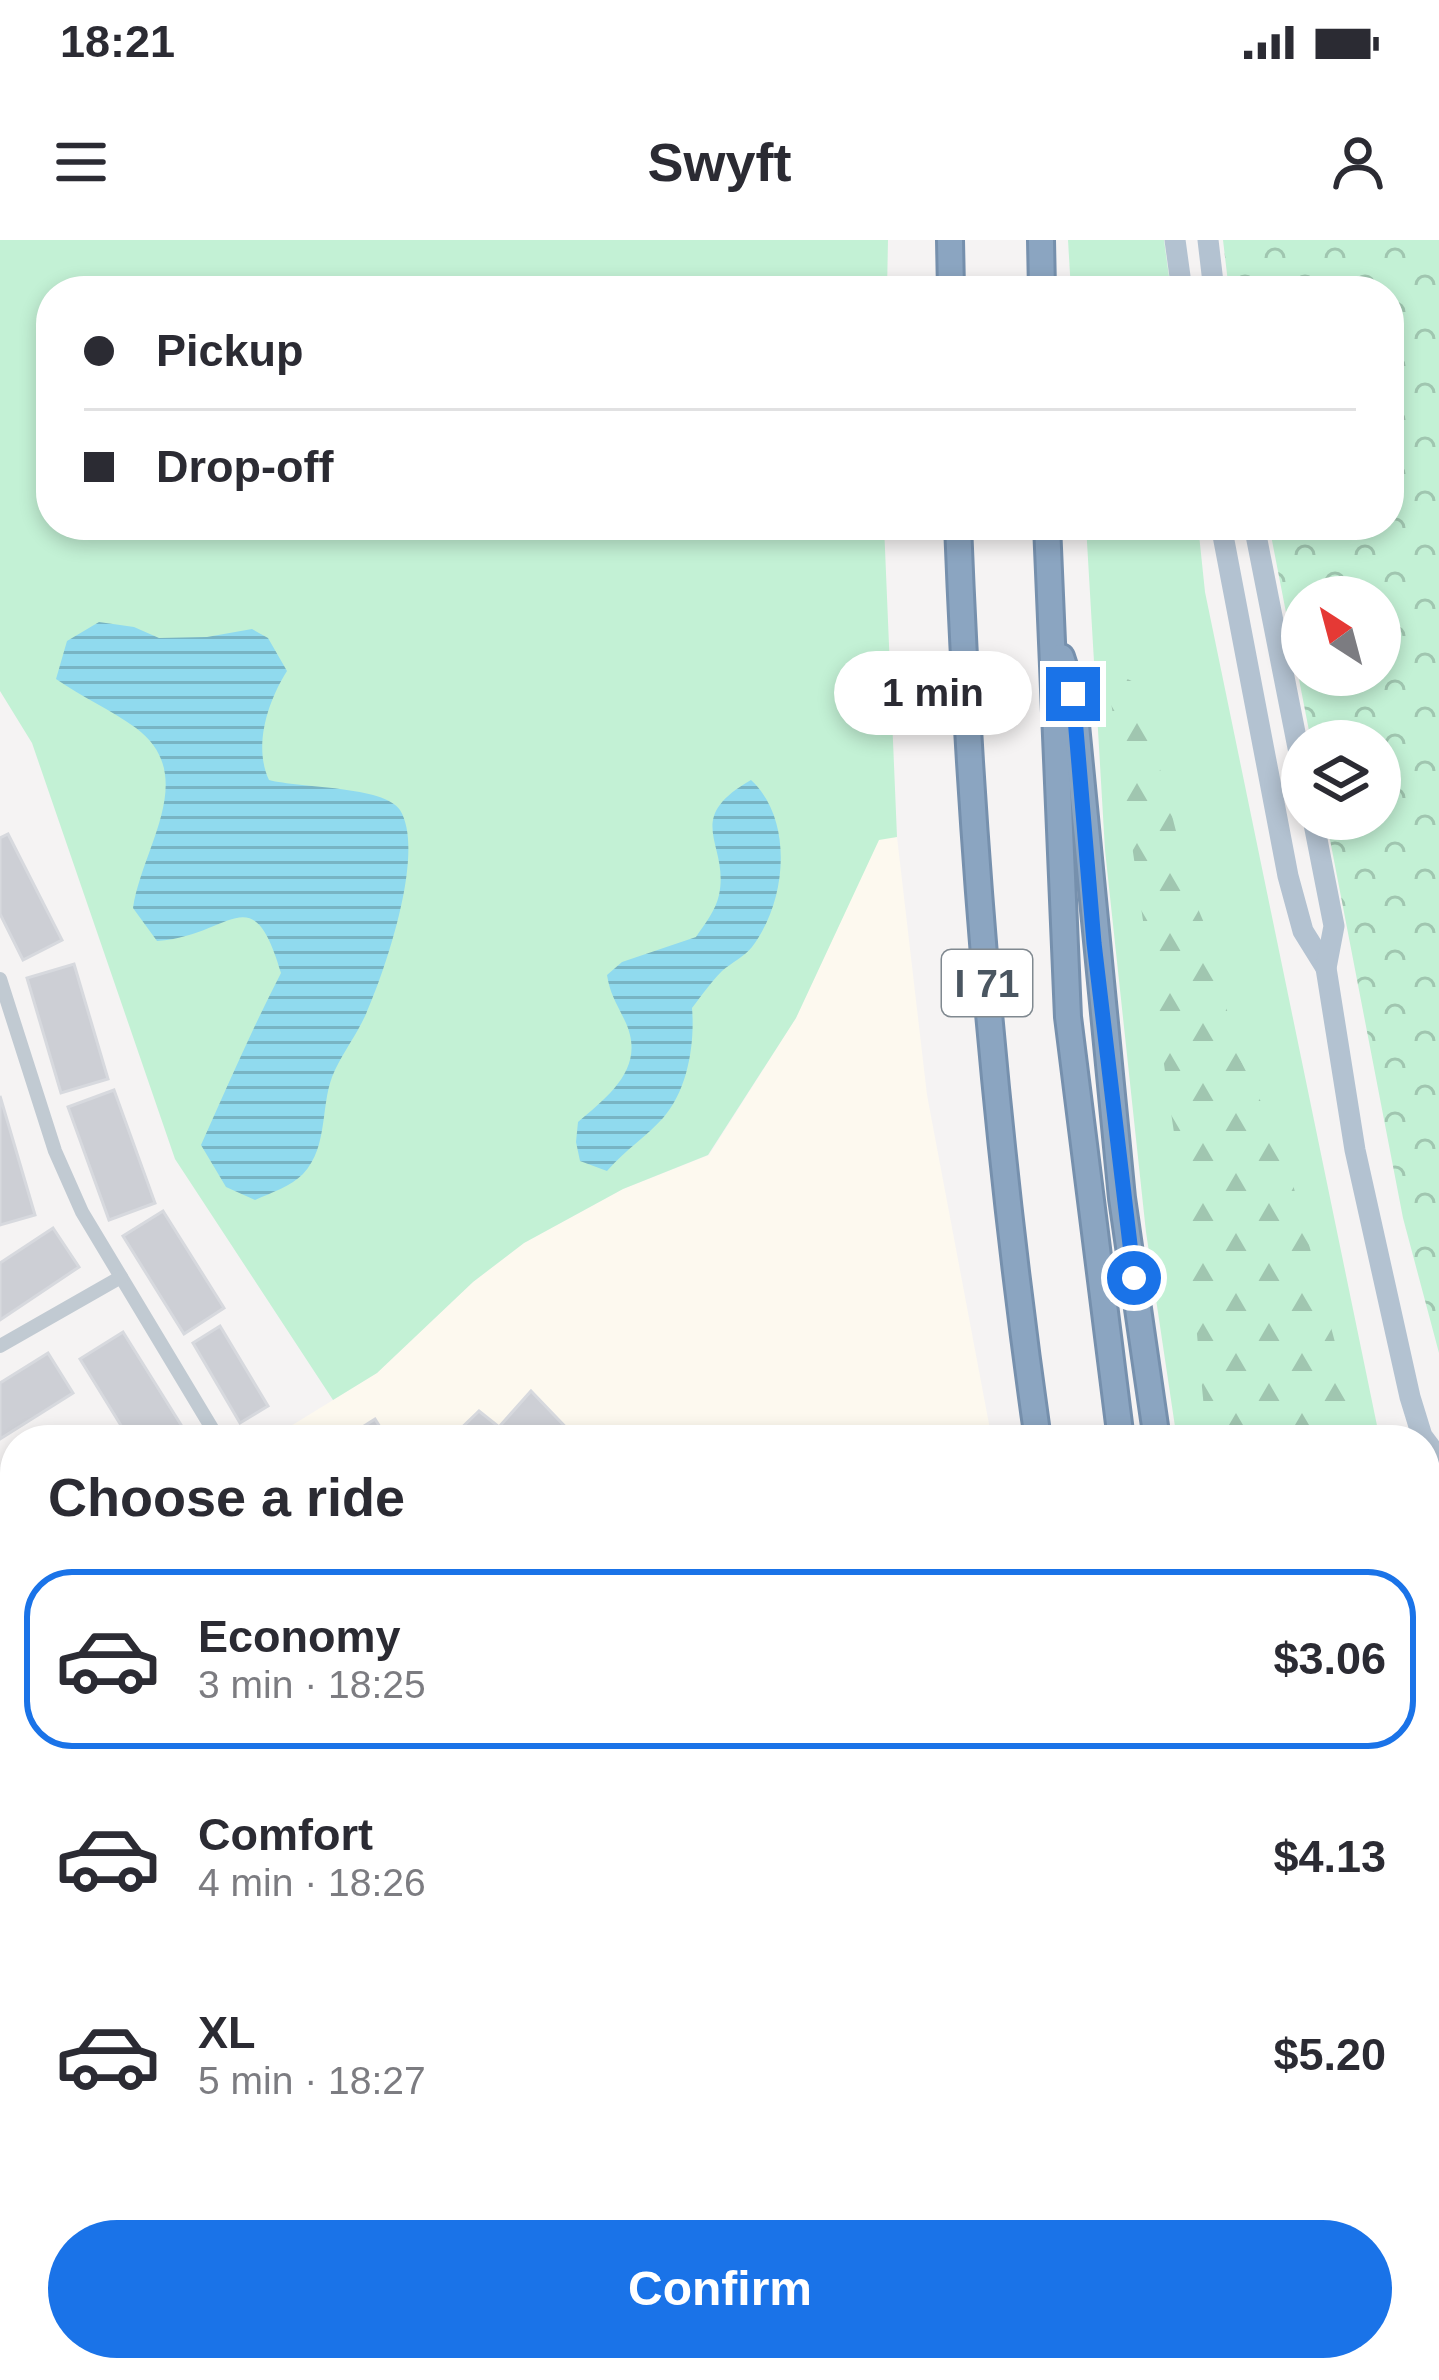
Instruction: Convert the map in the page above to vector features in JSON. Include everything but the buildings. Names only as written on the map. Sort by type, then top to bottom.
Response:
[{"type":"highway","points":[[950,240],[951,276]]},
{"type":"highway","points":[[1041,240],[1042,276]]},
{"type":"highway","name":"I 71","points":[[959,540],[983,943],[1036,1425]]},
{"type":"highway","name":"I 71","points":[[1047,540],[1068,1017],[1118,1425]]},
{"type":"highway","points":[[1051,628],[1073,694],[1120,1174],[1155,1425]]},
{"type":"main road","points":[[1175,240],[1180,276]]},
{"type":"main road","points":[[1208,240],[1212,276]]},
{"type":"main road","points":[[1224,540],[1288,876],[1303,931],[1326,968]]},
{"type":"main road","points":[[1257,540],[1293,720]]},
{"type":"main road","points":[[1317,840],[1334,926],[1326,968],[1355,1150],[1392,1330],[1418,1425]]},
{"type":"street","points":[[0,980],[64,1176],[210,1425]]},
{"type":"street","points":[[0,1346],[121,1277]]},
{"type":"shaded area","points":[[897,837],[927,1095],[989,1425],[292,1425],[377,1373],[473,1282],[524,1243],[623,1189],[709,1155],[796,1018],[879,839]]},
{"type":"green space","points":[[0,240],[888,240],[887,276],[36,276],[36,540],[885,540],[897,837],[879,840],[796,1018],[708,1155],[623,1189],[524,1243],[473,1282],[377,1373],[333,1400],[175,1159],[32,743],[0,691]]},
{"type":"green space","points":[[1068,240],[1164,240],[1169,276],[1070,276]]},
{"type":"green space","points":[[1223,240],[1439,240],[1439,1353],[1403,1218],[1330,840],[1401,840],[1401,720],[1307,720],[1302,696],[1401,696],[1401,576],[1281,576],[1281,587],[1272,540],[1404,540],[1404,276],[1227,276]]},
{"type":"green space","points":[[1087,540],[1200,540],[1205,592],[1377,1425],[1175,1425],[1146,1232],[1105,850]]},
{"type":"green space","points":[[1121,676],[1138,684],[1193,897],[1210,937],[1237,1053],[1283,1147],[1357,1425],[1206,1425],[1185,1208],[1109,688]]},
{"type":"water","points":[[99,622],[134,627],[159,638],[207,637],[252,629],[268,638],[287,671],[265,724],[262,753],[269,780],[377,796],[400,810],[407,829],[406,882],[392,942],[366,1014],[330,1083],[317,1150],[303,1174],[255,1200],[226,1187],[201,1145],[281,973],[270,943],[249,918],[157,941],[133,908],[162,813],[164,768],[155,747],[136,728],[56,679],[67,641]]},
{"type":"water","points":[[751,780],[765,797],[779,838],[778,884],[764,928],[692,1008],[688,1066],[672,1107],[607,1171],[580,1161],[578,1122],[622,1078],[631,1051],[607,975],[622,962],[696,937],[719,895],[713,820],[730,794]]},
{"type":"route","points":[[1073,694],[1094,943],[1134,1278]]}]
